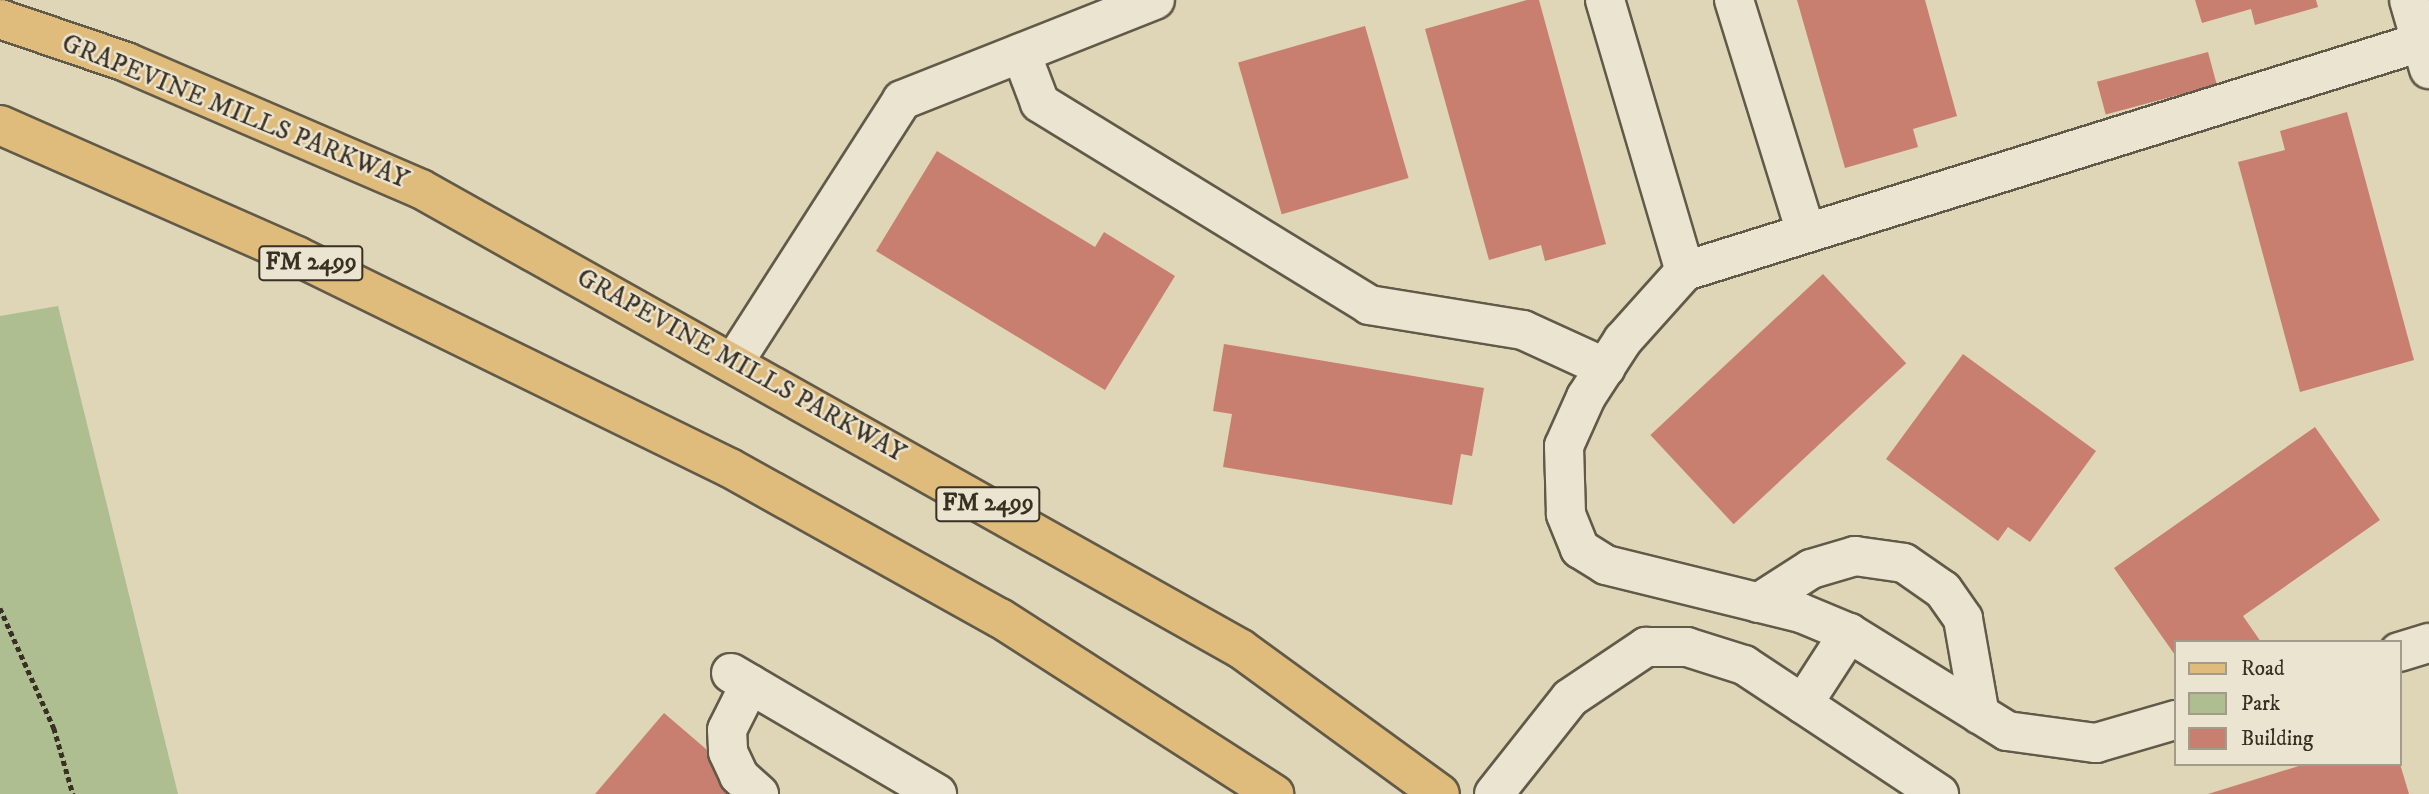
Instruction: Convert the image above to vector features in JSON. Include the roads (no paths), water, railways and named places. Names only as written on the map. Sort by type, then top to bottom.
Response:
[{"type":"main road","points":[[28,0],[78,46]]},
{"type":"main road","name":"GRAPEVINE MILLS PARKWAY","points":[[0,19],[78,46],[421,189],[734,362],[1241,649],[1440,794]]},
{"type":"main road","name":"FM 2499","points":[[0,125],[297,256],[730,468],[1000,618],[1275,794]]},
{"type":"lane","points":[[734,362],[902,100],[1155,0]]},
{"type":"lane","points":[[1605,0],[1685,271]]},
{"type":"lane","points":[[1734,0],[1805,230]]},
{"type":"lane","points":[[2174,720],[2096,743],[2007,731],[1849,633],[1758,603],[1606,565],[1580,549],[1566,514],[1563,446],[1623,341],[1685,271],[1805,230],[2425,56],[2409,0]]},
{"type":"lane","points":[[1021,53],[1040,103],[1369,305],[1523,330],[1606,368]]},
{"type":"lane","points":[[1758,603],[1811,569],[1855,556],[1904,563],[1943,590],[1963,619],[1980,715]]},
{"type":"lane","points":[[1803,704],[1849,633]]},
{"type":"lane","points":[[2401,651],[2429,643]]},
{"type":"lane","points":[[1494,794],[1570,698],[1646,647],[1687,647],[1744,666],[1938,794]]},
{"type":"lane","points":[[759,794],[739,776],[728,752],[727,730],[741,679],[937,794]]}]
